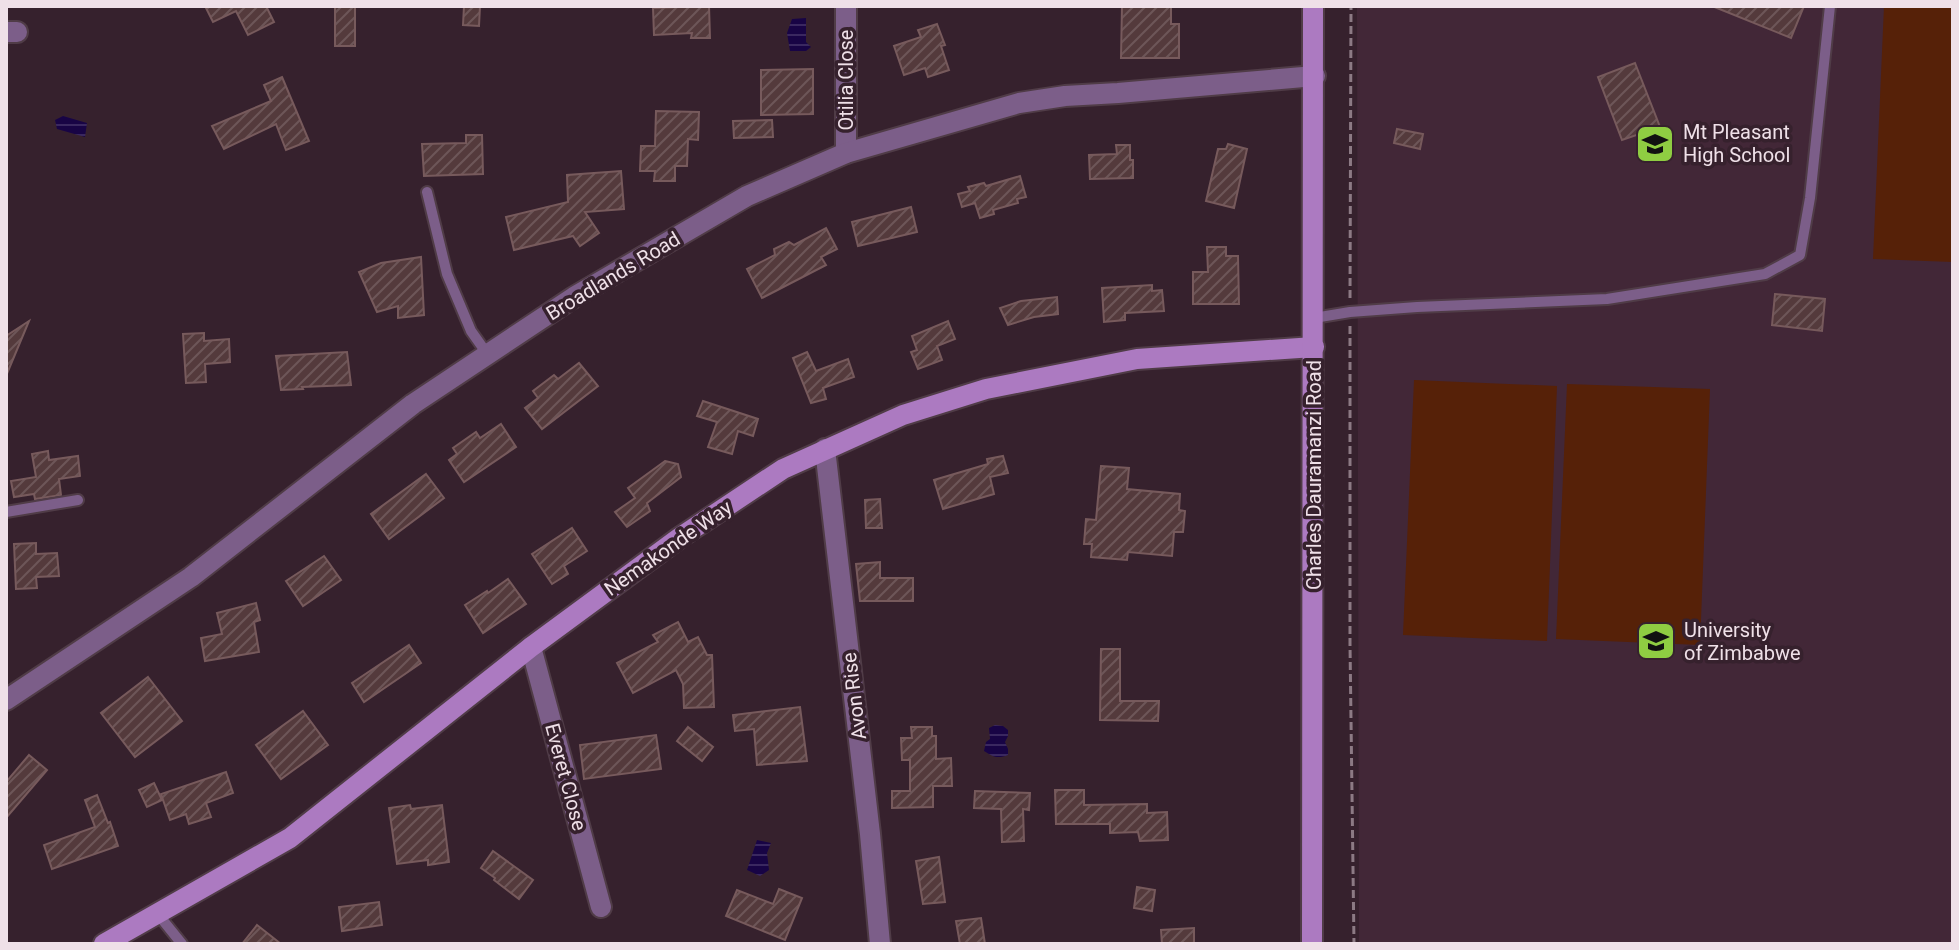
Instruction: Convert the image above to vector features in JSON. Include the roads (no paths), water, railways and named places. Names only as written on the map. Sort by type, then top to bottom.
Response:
[{"type":"street","name":"Otilia Close","points":[[846,6],[846,153]]},
{"type":"street","name":"Charles Dauramanzi Road","points":[[1312,944],[1313,6]]},
{"type":"street","name":"Broadlands Road","points":[[6,700],[191,577],[413,404],[574,297],[747,196],[846,153],[1019,103],[1065,96],[1315,76]]},
{"type":"street","name":"Nemakonde Way","points":[[104,944],[290,838],[531,647],[679,538],[783,469],[903,415],[986,389],[1137,359],[1314,347]]},
{"type":"street","name":"Avon Rise","points":[[825,449],[880,944]]},
{"type":"street","name":"Everet Close","points":[[531,647],[601,907]]},
{"type":"lane","points":[[1314,318],[1417,307],[1607,299],[1765,274],[1800,255],[1810,198],[1830,6]]},
{"type":"lane","points":[[427,192],[447,274],[471,331],[488,355]]},
{"type":"lane","points":[[6,512],[78,500]]},
{"type":"lane","points":[[157,913],[182,944]]},
{"type":"place","name":"Mt Pleasant High School","points":[[1655,144]]},
{"type":"place","name":"University of Zimbabwe","points":[[1656,641]]}]
